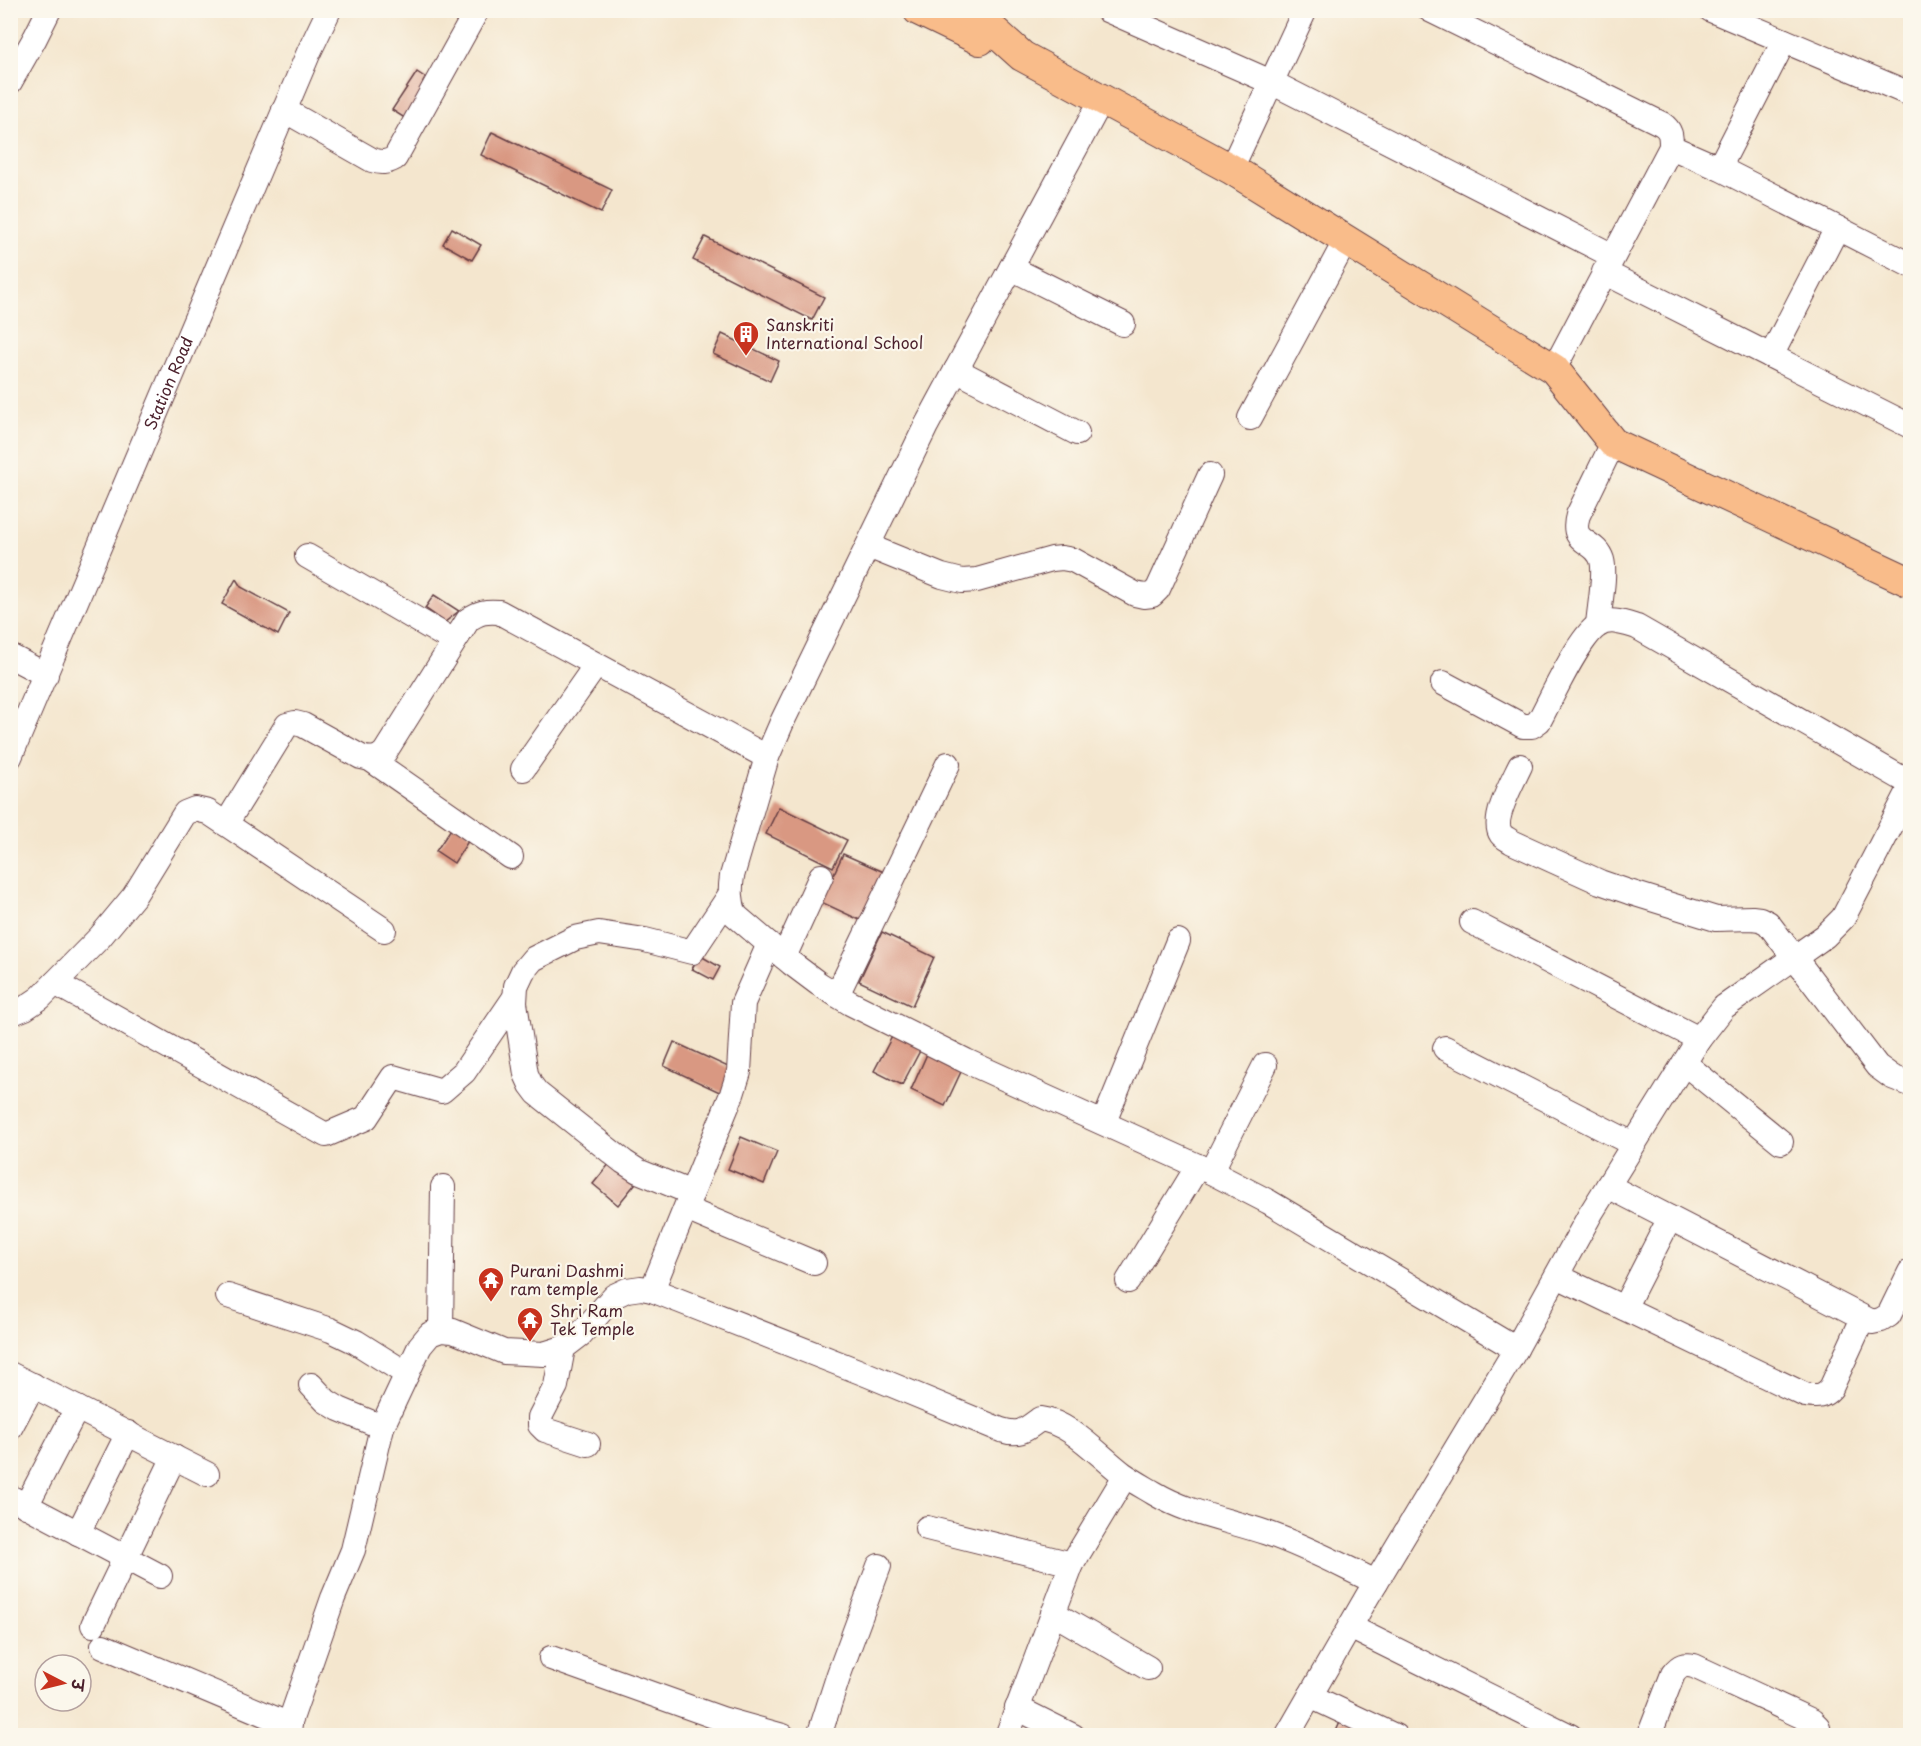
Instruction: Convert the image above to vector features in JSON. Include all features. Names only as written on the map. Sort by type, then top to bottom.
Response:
[{"type":"main road","points":[[918,10],[974,38],[1022,56],[1231,169],[1554,369],[1613,443],[1911,582]]},
{"type":"main road","points":[[961,10],[982,20],[1022,56]]},
{"type":"street","points":[[10,82],[49,10]]},
{"type":"street","name":"Station Road","points":[[10,757],[309,51],[329,10]]},
{"type":"street","points":[[284,110],[372,160],[381,163],[388,162],[395,158],[477,10]]},
{"type":"street","points":[[1107,10],[1272,82],[1609,264],[1771,356],[1911,426]]},
{"type":"street","points":[[1231,169],[1305,10]]},
{"type":"street","points":[[1430,10],[1662,124],[1668,128],[1671,136],[1671,147],[1554,369]]},
{"type":"street","points":[[1711,10],[1911,94]]},
{"type":"street","points":[[1719,168],[1784,41]]},
{"type":"street","points":[[1102,99],[926,426],[767,758],[732,876],[730,895],[735,915],[776,951],[837,995],[966,1060],[1205,1169],[1269,1202],[1516,1349]]},
{"type":"street","points":[[1671,147],[1719,168],[1911,265]]},
{"type":"street","points":[[1771,356],[1837,228]]},
{"type":"street","points":[[1251,418],[1346,240]]},
{"type":"street","points":[[1011,268],[1123,324]]},
{"type":"street","points":[[956,370],[1077,434]]},
{"type":"street","points":[[1598,625],[1603,566],[1601,556],[1577,535],[1575,526],[1578,515],[1613,443]]},
{"type":"street","points":[[868,546],[942,576],[962,581],[977,580],[1062,558],[1073,560],[1135,594],[1152,595],[1158,589],[1210,474]]},
{"type":"street","points":[[308,556],[454,641]]},
{"type":"street","points":[[226,824],[287,725],[295,723],[303,725],[361,757],[379,758],[468,620],[487,611],[499,612],[767,758]]},
{"type":"street","points":[[1443,683],[1523,726],[1532,726],[1539,721],[1582,642],[1598,625],[1614,621],[1637,627],[1911,783]]},
{"type":"street","points":[[10,656],[46,675]]},
{"type":"street","points":[[523,769],[596,665]]},
{"type":"street","points":[[370,759],[511,857]]},
{"type":"street","points":[[837,995],[948,764]]},
{"type":"street","points":[[1520,766],[1499,814],[1498,824],[1501,834],[1512,842],[1600,882],[1629,892],[1716,919],[1760,919],[1768,923],[1877,1066],[1892,1077],[1911,1084]]},
{"type":"street","points":[[1287,1736],[1376,1581],[1516,1349],[1608,1186],[1699,1039],[1724,1007],[1826,936],[1843,918],[1907,803]]},
{"type":"street","points":[[10,1014],[40,998],[100,937],[134,896],[184,813],[195,809],[208,812],[384,930]]},
{"type":"street","points":[[652,1290],[738,1076],[743,1003],[821,876]]},
{"type":"street","points":[[730,895],[692,952],[645,940],[599,933],[575,938],[533,958],[523,971],[516,986],[515,997],[526,1074],[537,1093],[624,1162],[689,1201],[814,1263]]},
{"type":"street","points":[[1472,922],[1699,1039]]},
{"type":"street","points":[[1104,1122],[1178,941]]},
{"type":"street","points":[[55,983],[326,1135],[366,1118],[393,1077],[442,1091],[464,1072],[515,997]]},
{"type":"street","points":[[1445,1048],[1633,1144]]},
{"type":"street","points":[[1684,1063],[1781,1142]]},
{"type":"street","points":[[1128,1281],[1205,1169],[1265,1065]]},
{"type":"street","points":[[1608,1186],[1872,1322],[1888,1315],[1911,1272]]},
{"type":"street","points":[[441,1330],[443,1187]]},
{"type":"street","points":[[1624,1308],[1670,1218]]},
{"type":"street","points":[[1557,1276],[1805,1395],[1817,1397],[1825,1394],[1831,1388],[1863,1318]]},
{"type":"street","points":[[174,1457],[125,1558],[98,1635],[288,1730],[333,1598],[353,1550],[382,1427],[420,1346],[430,1334],[441,1330],[453,1331],[504,1352],[544,1354],[563,1348],[580,1335],[614,1296],[627,1290],[641,1288],[652,1290],[868,1375],[1001,1430],[1014,1434],[1025,1430],[1040,1419],[1051,1420],[1067,1428],[1125,1476],[1161,1497],[1182,1507],[1273,1535],[1376,1581]]},
{"type":"street","points":[[228,1296],[330,1330],[356,1342],[407,1374]]},
{"type":"street","points":[[563,1348],[556,1386],[540,1417],[540,1425],[545,1430],[588,1444]]},
{"type":"street","points":[[10,1374],[207,1474]]},
{"type":"street","points":[[10,1428],[33,1385]]},
{"type":"street","points":[[311,1385],[326,1401],[339,1410],[382,1427]]},
{"type":"street","points":[[77,1408],[18,1502],[160,1576]]},
{"type":"street","points":[[78,1533],[128,1433]]},
{"type":"street","points":[[1007,1736],[1072,1564],[1125,1476]]},
{"type":"street","points":[[927,1528],[1072,1564]]},
{"type":"street","points":[[819,1736],[879,1566]]},
{"type":"street","points":[[1053,1612],[1148,1668]]},
{"type":"street","points":[[1350,1627],[1570,1736]]},
{"type":"street","points":[[551,1658],[706,1713],[783,1736]]},
{"type":"street","points":[[1649,1736],[1673,1674],[1678,1667],[1685,1664],[1694,1666],[1812,1721],[1818,1727],[1820,1736]]},
{"type":"street","points":[[1310,1696],[1395,1736]]},
{"type":"street","points":[[1017,1708],[1073,1736]]},
{"type":"building","points":[[417,72],[435,84],[411,122],[392,110]]},
{"type":"building","points":[[492,132],[612,190],[601,213],[481,155]]},
{"type":"building","points":[[452,228],[481,245],[472,260],[443,244]]},
{"type":"building","points":[[705,237],[824,297],[812,320],[693,260]]},
{"type":"building","name":"Sanskriti International School","points":[[722,334],[779,361],[770,381],[713,354]]},
{"type":"building","points":[[236,579],[241,587],[289,613],[278,635],[222,604]]},
{"type":"building","points":[[434,595],[459,611],[445,622],[425,608]]},
{"type":"building","points":[[779,807],[847,840],[833,867],[766,834]]},
{"type":"building","points":[[455,823],[472,835],[454,863],[436,851]]},
{"type":"building","points":[[843,854],[886,873],[864,922],[821,902]]},
{"type":"building","points":[[882,932],[934,957],[912,1006],[859,981]]},
{"type":"building","points":[[699,955],[720,967],[713,980],[692,969]]},
{"type":"building","points":[[895,1031],[923,1045],[902,1085],[874,1071]]},
{"type":"building","points":[[674,1042],[739,1072],[728,1096],[664,1066]]},
{"type":"building","points":[[931,1045],[966,1061],[945,1106],[911,1090]]},
{"type":"building","points":[[741,1137],[777,1152],[764,1184],[728,1169]]},
{"type":"building","points":[[610,1163],[635,1184],[618,1205],[593,1184]]},
{"type":"building","points":[[1341,1720],[1370,1736],[1334,1736]]},
{"type":"place","name":"Sanskriti International School","points":[[746,357]]},
{"type":"place","name":"Purani Dashmi ram temple","points":[[491,1303]]},
{"type":"place","name":"Shri Ram Tek Temple","points":[[530,1343]]}]
